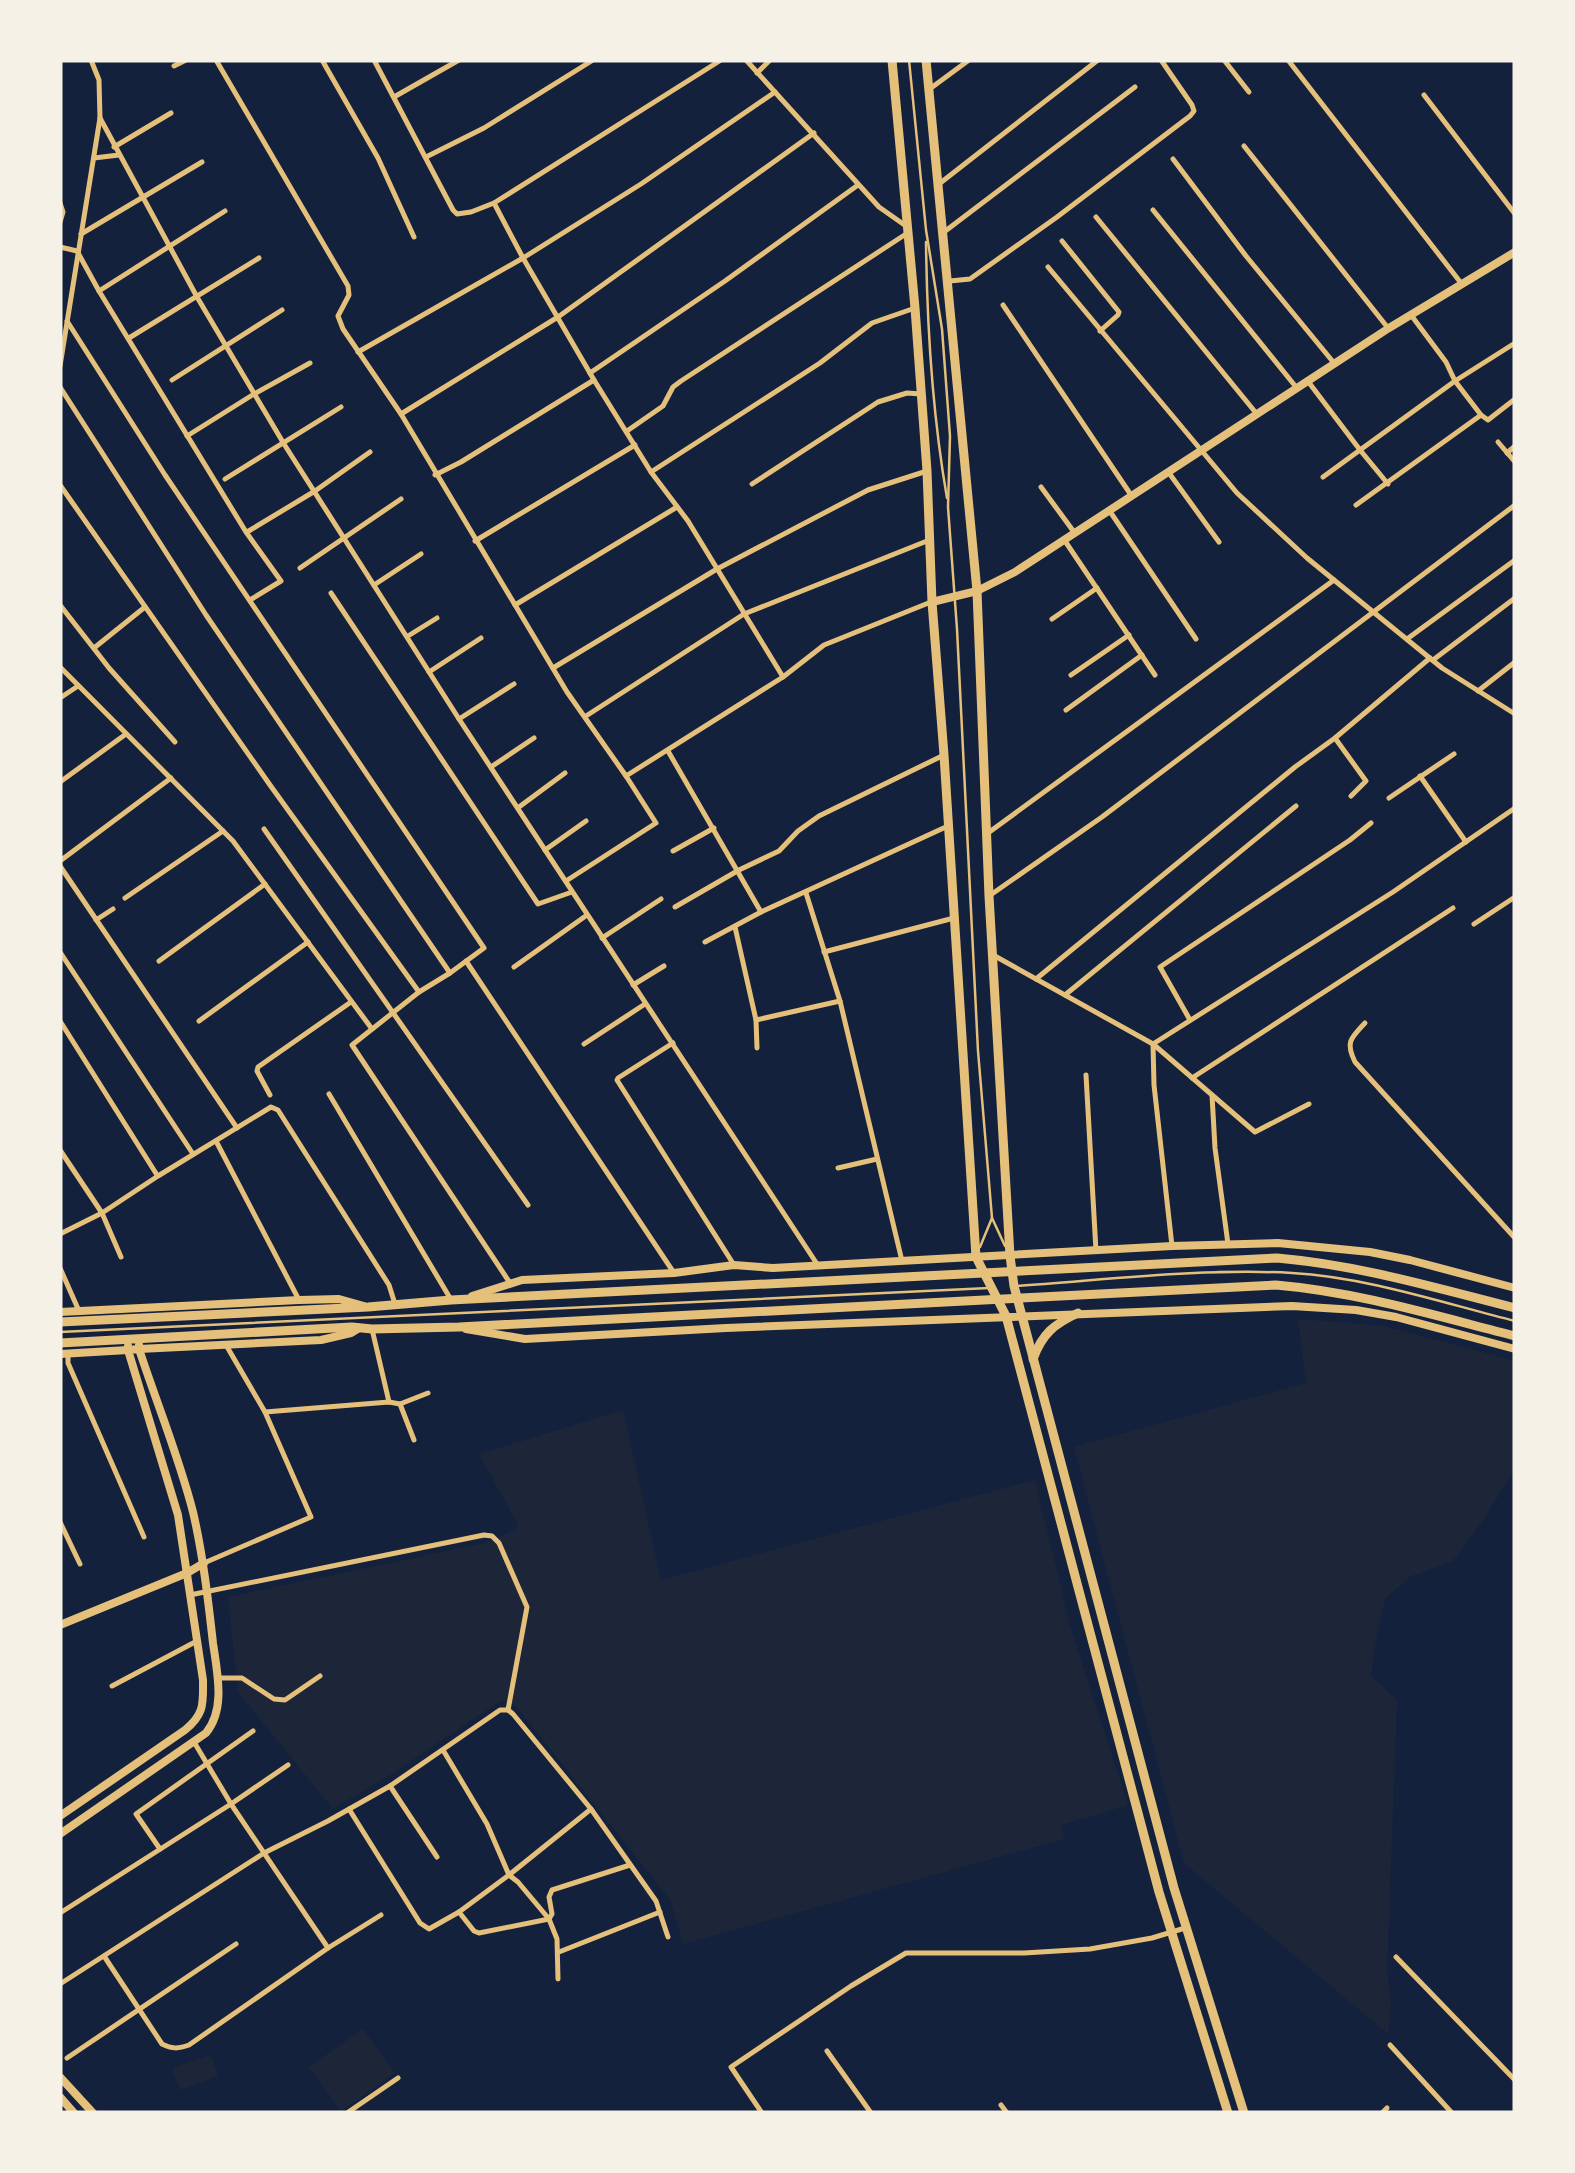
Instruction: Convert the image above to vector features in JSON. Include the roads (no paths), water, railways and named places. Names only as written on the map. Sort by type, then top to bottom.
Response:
[{"type":"main road","points":[[892,60],[927,471],[932,602],[976,1257],[1006,1316],[1171,1932],[1228,2113]]},
{"type":"main road","points":[[926,60],[977,590],[993,955],[1014,1286],[1185,1928],[1244,2113]]},
{"type":"main road","points":[[60,1322],[1277,1258],[1365,1270],[1515,1308]]},
{"type":"main road","points":[[60,1343],[360,1328],[459,1328],[1276,1285],[1359,1296],[1515,1336]]},
{"type":"main road","points":[[1033,1359],[1046,1332],[1078,1314]]},
{"type":"main road","points":[[1060,1518],[1074,1515]]},
{"type":"street","points":[[60,366],[100,118],[99,80],[91,60]]},
{"type":"street","points":[[174,66],[186,60]]},
{"type":"street","points":[[216,60],[348,286],[349,296],[338,316],[358,352],[400,414],[553,668],[656,824],[565,881]]},
{"type":"street","points":[[322,60],[378,158],[414,238]]},
{"type":"street","points":[[374,60],[457,214],[494,204],[721,60]]},
{"type":"street","points":[[394,97],[459,60]]},
{"type":"street","points":[[426,157],[494,121],[593,60]]},
{"type":"street","points":[[626,431],[663,406],[681,381],[908,230],[858,185],[746,60]]},
{"type":"street","points":[[757,73],[770,60]]},
{"type":"street","points":[[930,88],[968,60]]},
{"type":"street","points":[[939,184],[1098,60]]},
{"type":"street","points":[[946,282],[970,278],[1190,116],[1194,111],[1192,105],[1160,60]]},
{"type":"street","points":[[1224,60],[1249,92]]},
{"type":"street","points":[[1288,60],[1461,284]]},
{"type":"street","points":[[942,234],[1135,87]]},
{"type":"street","points":[[358,352],[523,258],[642,184],[775,92]]},
{"type":"street","points":[[1424,94],[1515,214]]},
{"type":"street","points":[[114,147],[171,113]]},
{"type":"street","points":[[100,118],[197,296],[284,444],[490,768],[818,1265]]},
{"type":"street","points":[[400,414],[558,318],[814,133]]},
{"type":"street","points":[[1244,146],[1388,328]]},
{"type":"street","points":[[94,158],[118,154]]},
{"type":"street","points":[[1173,160],[1334,363]]},
{"type":"street","points":[[81,234],[202,162]]},
{"type":"street","points":[[590,373],[858,185]]},
{"type":"street","points":[[60,203],[60,222]]},
{"type":"street","points":[[494,204],[594,380],[782,677]]},
{"type":"street","points":[[1152,210],[1296,387]]},
{"type":"street","points":[[99,291],[225,211]]},
{"type":"street","points":[[1096,217],[1256,412]]},
{"type":"street","points":[[1062,241],[1119,312],[1100,331]]},
{"type":"street","points":[[60,247],[77,251],[246,532],[281,581],[250,600]]},
{"type":"street","points":[[626,776],[824,646],[932,602],[977,590],[1015,572],[1256,412],[1515,252]]},
{"type":"street","points":[[129,338],[259,258]]},
{"type":"street","points":[[1048,268],[1237,494],[1432,659],[1514,711]]},
{"type":"street","points":[[1003,304],[1131,495]]},
{"type":"street","points":[[652,472],[820,363],[872,324],[915,308]]},
{"type":"street","points":[[172,380],[282,310]]},
{"type":"street","points":[[1411,315],[1481,416],[1488,420],[1515,399]]},
{"type":"street","points":[[67,321],[165,475],[484,948],[419,992],[352,1045],[510,1284]]},
{"type":"street","points":[[1323,477],[1455,380],[1515,343]]},
{"type":"street","points":[[188,436],[310,363]]},
{"type":"street","points":[[435,475],[594,380]]},
{"type":"street","points":[[1308,380],[1388,484]]},
{"type":"street","points":[[60,387],[206,616],[450,973]]},
{"type":"street","points":[[752,484],[878,402],[906,393],[921,394]]},
{"type":"street","points":[[225,479],[340,406]]},
{"type":"street","points":[[1356,505],[1481,416]]},
{"type":"street","points":[[1498,442],[1515,462]]},
{"type":"street","points":[[475,541],[635,445]]},
{"type":"street","points":[[1507,453],[1515,446]]},
{"type":"street","points":[[246,532],[370,452]]},
{"type":"street","points":[[553,668],[717,569],[868,490],[927,471]]},
{"type":"street","points":[[1168,471],[1219,542]]},
{"type":"street","points":[[60,485],[419,992]]},
{"type":"street","points":[[1041,488],[1074,532]]},
{"type":"street","points":[[300,568],[402,499]]},
{"type":"street","points":[[990,896],[1102,817],[1515,505]]},
{"type":"street","points":[[515,605],[677,507]]},
{"type":"street","points":[[1108,510],[1196,639]]},
{"type":"street","points":[[1064,539],[1156,675]]},
{"type":"street","points":[[586,716],[744,614],[930,540]]},
{"type":"street","points":[[374,585],[421,554]]},
{"type":"street","points":[[1407,639],[1514,560]]},
{"type":"street","points":[[988,834],[1334,580]]},
{"type":"street","points":[[1052,620],[1097,588]]},
{"type":"street","points":[[332,593],[538,904],[572,892]]},
{"type":"street","points":[[1036,979],[1294,766],[1515,598]]},
{"type":"street","points":[[60,605],[175,742]]},
{"type":"street","points":[[94,648],[145,606]]},
{"type":"street","points":[[408,636],[437,618]]},
{"type":"street","points":[[1072,675],[1129,635]]},
{"type":"street","points":[[429,672],[481,638]]},
{"type":"street","points":[[1066,710],[1142,655]]},
{"type":"street","points":[[1478,691],[1515,662]]},
{"type":"street","points":[[60,666],[223,830],[372,1029]]},
{"type":"street","points":[[459,719],[514,684]]},
{"type":"street","points":[[60,698],[78,686]]},
{"type":"street","points":[[60,782],[126,734]]},
{"type":"street","points":[[490,768],[534,738]]},
{"type":"street","points":[[1335,738],[1366,781],[1351,796]]},
{"type":"street","points":[[668,751],[761,912]]},
{"type":"street","points":[[1389,798],[1454,754]]},
{"type":"street","points":[[676,907],[779,850],[819,816],[944,755]]},
{"type":"street","points":[[518,807],[565,774]]},
{"type":"street","points":[[1420,776],[1466,842]]},
{"type":"street","points":[[170,778],[60,863],[237,1128]]},
{"type":"street","points":[[1065,995],[1296,806]]},
{"type":"street","points":[[1153,1044],[1393,892],[1515,808]]},
{"type":"street","points":[[545,850],[586,821]]},
{"type":"street","points":[[1190,1020],[1160,967],[1371,824]]},
{"type":"street","points":[[705,942],[948,826]]},
{"type":"street","points":[[672,851],[714,828]]},
{"type":"street","points":[[264,829],[528,1205]]},
{"type":"street","points":[[124,898],[223,830]]},
{"type":"street","points":[[159,961],[265,884]]},
{"type":"street","points":[[806,893],[840,1001],[902,1261]]},
{"type":"street","points":[[1474,924],[1515,896]]},
{"type":"street","points":[[602,938],[661,899]]},
{"type":"street","points":[[1192,1078],[1452,908]]},
{"type":"street","points":[[96,920],[113,909]]},
{"type":"street","points":[[514,968],[587,915]]},
{"type":"street","points":[[824,952],[954,918]]},
{"type":"street","points":[[736,927],[756,1020],[757,1048]]},
{"type":"street","points":[[199,1021],[308,942]]},
{"type":"street","points":[[60,952],[193,1154]]},
{"type":"street","points":[[993,955],[1153,1044],[1256,1132],[1309,1104]]},
{"type":"street","points":[[466,961],[674,1272]]},
{"type":"street","points":[[633,985],[664,966]]},
{"type":"street","points":[[756,1020],[840,1001]]},
{"type":"street","points":[[270,1095],[258,1067],[351,1002]]},
{"type":"street","points":[[584,1044],[645,1004]]},
{"type":"street","points":[[60,1022],[158,1176]]},
{"type":"street","points":[[1365,1023],[1352,1037],[1349,1050],[1355,1062],[1515,1238]]},
{"type":"street","points":[[673,1043],[617,1080],[734,1265]]},
{"type":"street","points":[[1153,1044],[1172,1246]]},
{"type":"street","points":[[1086,1075],[1096,1251]]},
{"type":"street","points":[[330,1094],[455,1300],[522,1280],[734,1265],[774,1268],[1278,1243],[1370,1252],[1515,1288]]},
{"type":"street","points":[[1212,1095],[1228,1244]]},
{"type":"street","points":[[60,1234],[102,1214],[271,1107],[278,1110],[389,1285],[395,1306]]},
{"type":"street","points":[[216,1141],[299,1300]]},
{"type":"street","points":[[60,1150],[102,1214],[121,1257]]},
{"type":"street","points":[[838,1168],[878,1159]]},
{"type":"street","points":[[60,1268],[78,1311]]},
{"type":"street","points":[[60,1312],[127,1313],[339,1299],[368,1307]]},
{"type":"street","points":[[459,1328],[525,1339],[1292,1306],[1396,1317],[1515,1349]]},
{"type":"street","points":[[144,1537],[64,1354],[322,1340],[360,1328]]},
{"type":"street","points":[[372,1329],[388,1402]]},
{"type":"street","points":[[60,1625],[311,1517],[265,1412],[226,1345]]},
{"type":"street","points":[[60,1834],[194,1742],[214,1724],[218,1707],[204,1563],[180,1468],[139,1347]]},
{"type":"street","points":[[60,1816],[185,1730],[200,1716],[202,1705],[202,1680],[178,1515],[128,1348]]},
{"type":"street","points":[[137,1380],[148,1377]]},
{"type":"street","points":[[265,1412],[400,1404],[428,1393]]},
{"type":"street","points":[[400,1404],[414,1440]]},
{"type":"street","points":[[60,1522],[80,1564]]},
{"type":"street","points":[[190,1595],[492,1536],[504,1551],[528,1607],[508,1710]]},
{"type":"street","points":[[112,1686],[197,1641]]},
{"type":"street","points":[[218,1678],[242,1678],[274,1699],[285,1700],[320,1676]]},
{"type":"street","points":[[60,1984],[264,1853],[390,1786],[488,1717],[508,1710]]},
{"type":"street","points":[[508,1710],[591,1809],[656,1901],[668,1937]]},
{"type":"street","points":[[160,1849],[136,1814],[253,1732]]},
{"type":"street","points":[[194,1742],[328,1948]]},
{"type":"street","points":[[155,1750],[163,1763]]},
{"type":"street","points":[[443,1750],[487,1824],[509,1875],[549,1919],[556,1938],[558,1979]]},
{"type":"street","points":[[60,1913],[288,1765]]},
{"type":"street","points":[[390,1786],[437,1856]]},
{"type":"street","points":[[348,1809],[424,1927],[434,1928],[509,1875],[591,1809]]},
{"type":"street","points":[[459,1912],[474,1931],[480,1932],[549,1919],[552,1890],[630,1865]]},
{"type":"street","points":[[558,1952],[660,1912]]},
{"type":"street","points":[[104,1956],[162,2044],[179,2048],[382,1915]]},
{"type":"street","points":[[762,2113],[731,2067],[906,1953],[1090,1950],[1185,1928]]},
{"type":"street","points":[[67,2058],[236,1944]]},
{"type":"street","points":[[1396,1956],[1515,2079]]},
{"type":"street","points":[[1390,2045],[1452,2113]]},
{"type":"street","points":[[828,2050],[871,2113]]},
{"type":"street","points":[[60,2076],[93,2113]]},
{"type":"street","points":[[348,2113],[398,2078]]},
{"type":"street","points":[[60,2097],[72,2112],[82,2102]]},
{"type":"street","points":[[1001,2104],[1008,2113]]},
{"type":"lane","points":[[910,60],[926,230],[942,329],[950,436],[948,507]]},
{"type":"lane","points":[[926,230],[927,332],[936,433],[948,507],[978,1051],[992,1218],[1010,1256]]},
{"type":"lane","points":[[976,1257],[992,1218]]},
{"type":"lane","points":[[60,1332],[991,1288],[1198,1274],[1290,1273],[1340,1278],[1515,1321]]}]
